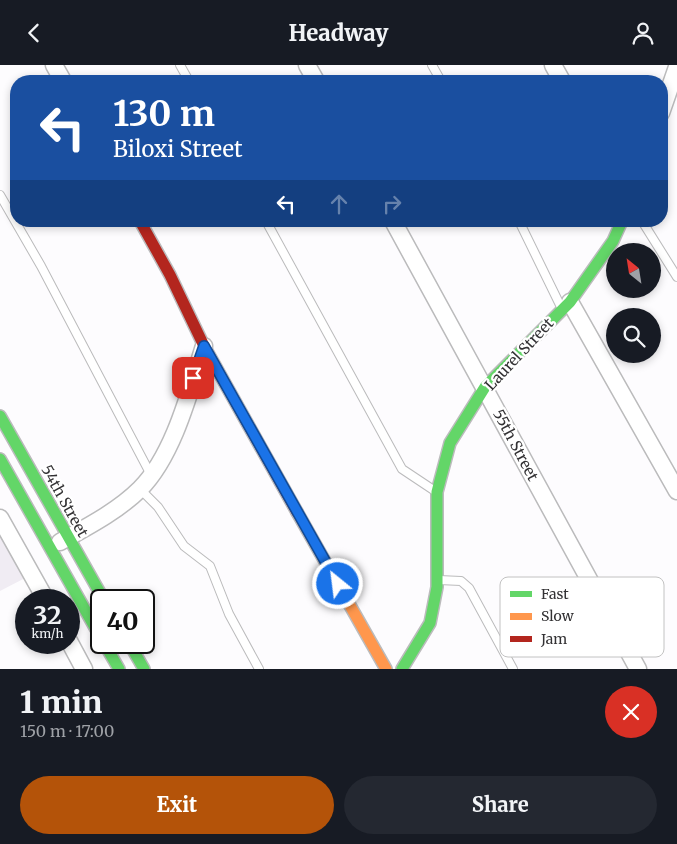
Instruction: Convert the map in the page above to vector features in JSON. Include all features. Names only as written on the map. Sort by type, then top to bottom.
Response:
[{"type":"street","points":[[668,93],[677,67]]},
{"type":"street","points":[[143,227],[170,275],[204,346],[386,669]]},
{"type":"street","name":"55th Street","points":[[397,227],[588,577]]},
{"type":"street","name":"Laurel Street","points":[[402,669],[430,623],[437,580],[437,492],[450,443],[485,387],[566,305],[613,241],[619,227]]},
{"type":"street","points":[[566,305],[677,491]]},
{"type":"street","points":[[49,547],[110,513],[140,489],[151,475],[178,428],[204,346]]},
{"type":"street","name":"54th Street","points":[[0,416],[98,589]]},
{"type":"street","points":[[0,459],[90,619]]},
{"type":"street","points":[[0,518],[40,589]]},
{"type":"street","points":[[76,654],[84,669]]},
{"type":"street","points":[[110,654],[119,669]]},
{"type":"street","points":[[135,654],[144,669]]},
{"type":"street","name":"55th Street","points":[[631,657],[638,669]]},
{"type":"lane","points":[[0,195],[10,213]]},
{"type":"lane","points":[[18,227],[151,475]]},
{"type":"lane","points":[[269,227],[402,469],[437,492]]},
{"type":"lane","points":[[522,227],[566,305]]},
{"type":"lane","points":[[646,227],[677,277]]},
{"type":"lane","points":[[140,489],[158,507],[184,546],[210,566],[229,614],[259,669]]},
{"type":"lane","points":[[437,580],[461,581],[469,588],[500,645]]},
{"type":"lane","points":[[506,657],[513,669]]},
{"type":"shaded area","points":[[0,529],[27,577],[0,591]]},
{"type":"traffic: fast","points":[[402,669],[430,623],[437,587],[437,492],[450,443],[485,387],[570,302],[613,241],[619,227]]},
{"type":"traffic: fast","points":[[0,416],[98,589]]},
{"type":"traffic: fast","points":[[0,459],[90,619]]},
{"type":"traffic: fast","points":[[110,654],[119,669]]},
{"type":"traffic: fast","points":[[135,654],[144,669]]},
{"type":"traffic: slow","points":[[297,512],[386,669]]},
{"type":"traffic: jam","points":[[143,227],[170,275],[204,346],[297,512]]},
{"type":"route","points":[[193,378],[204,346],[338,584]]}]
